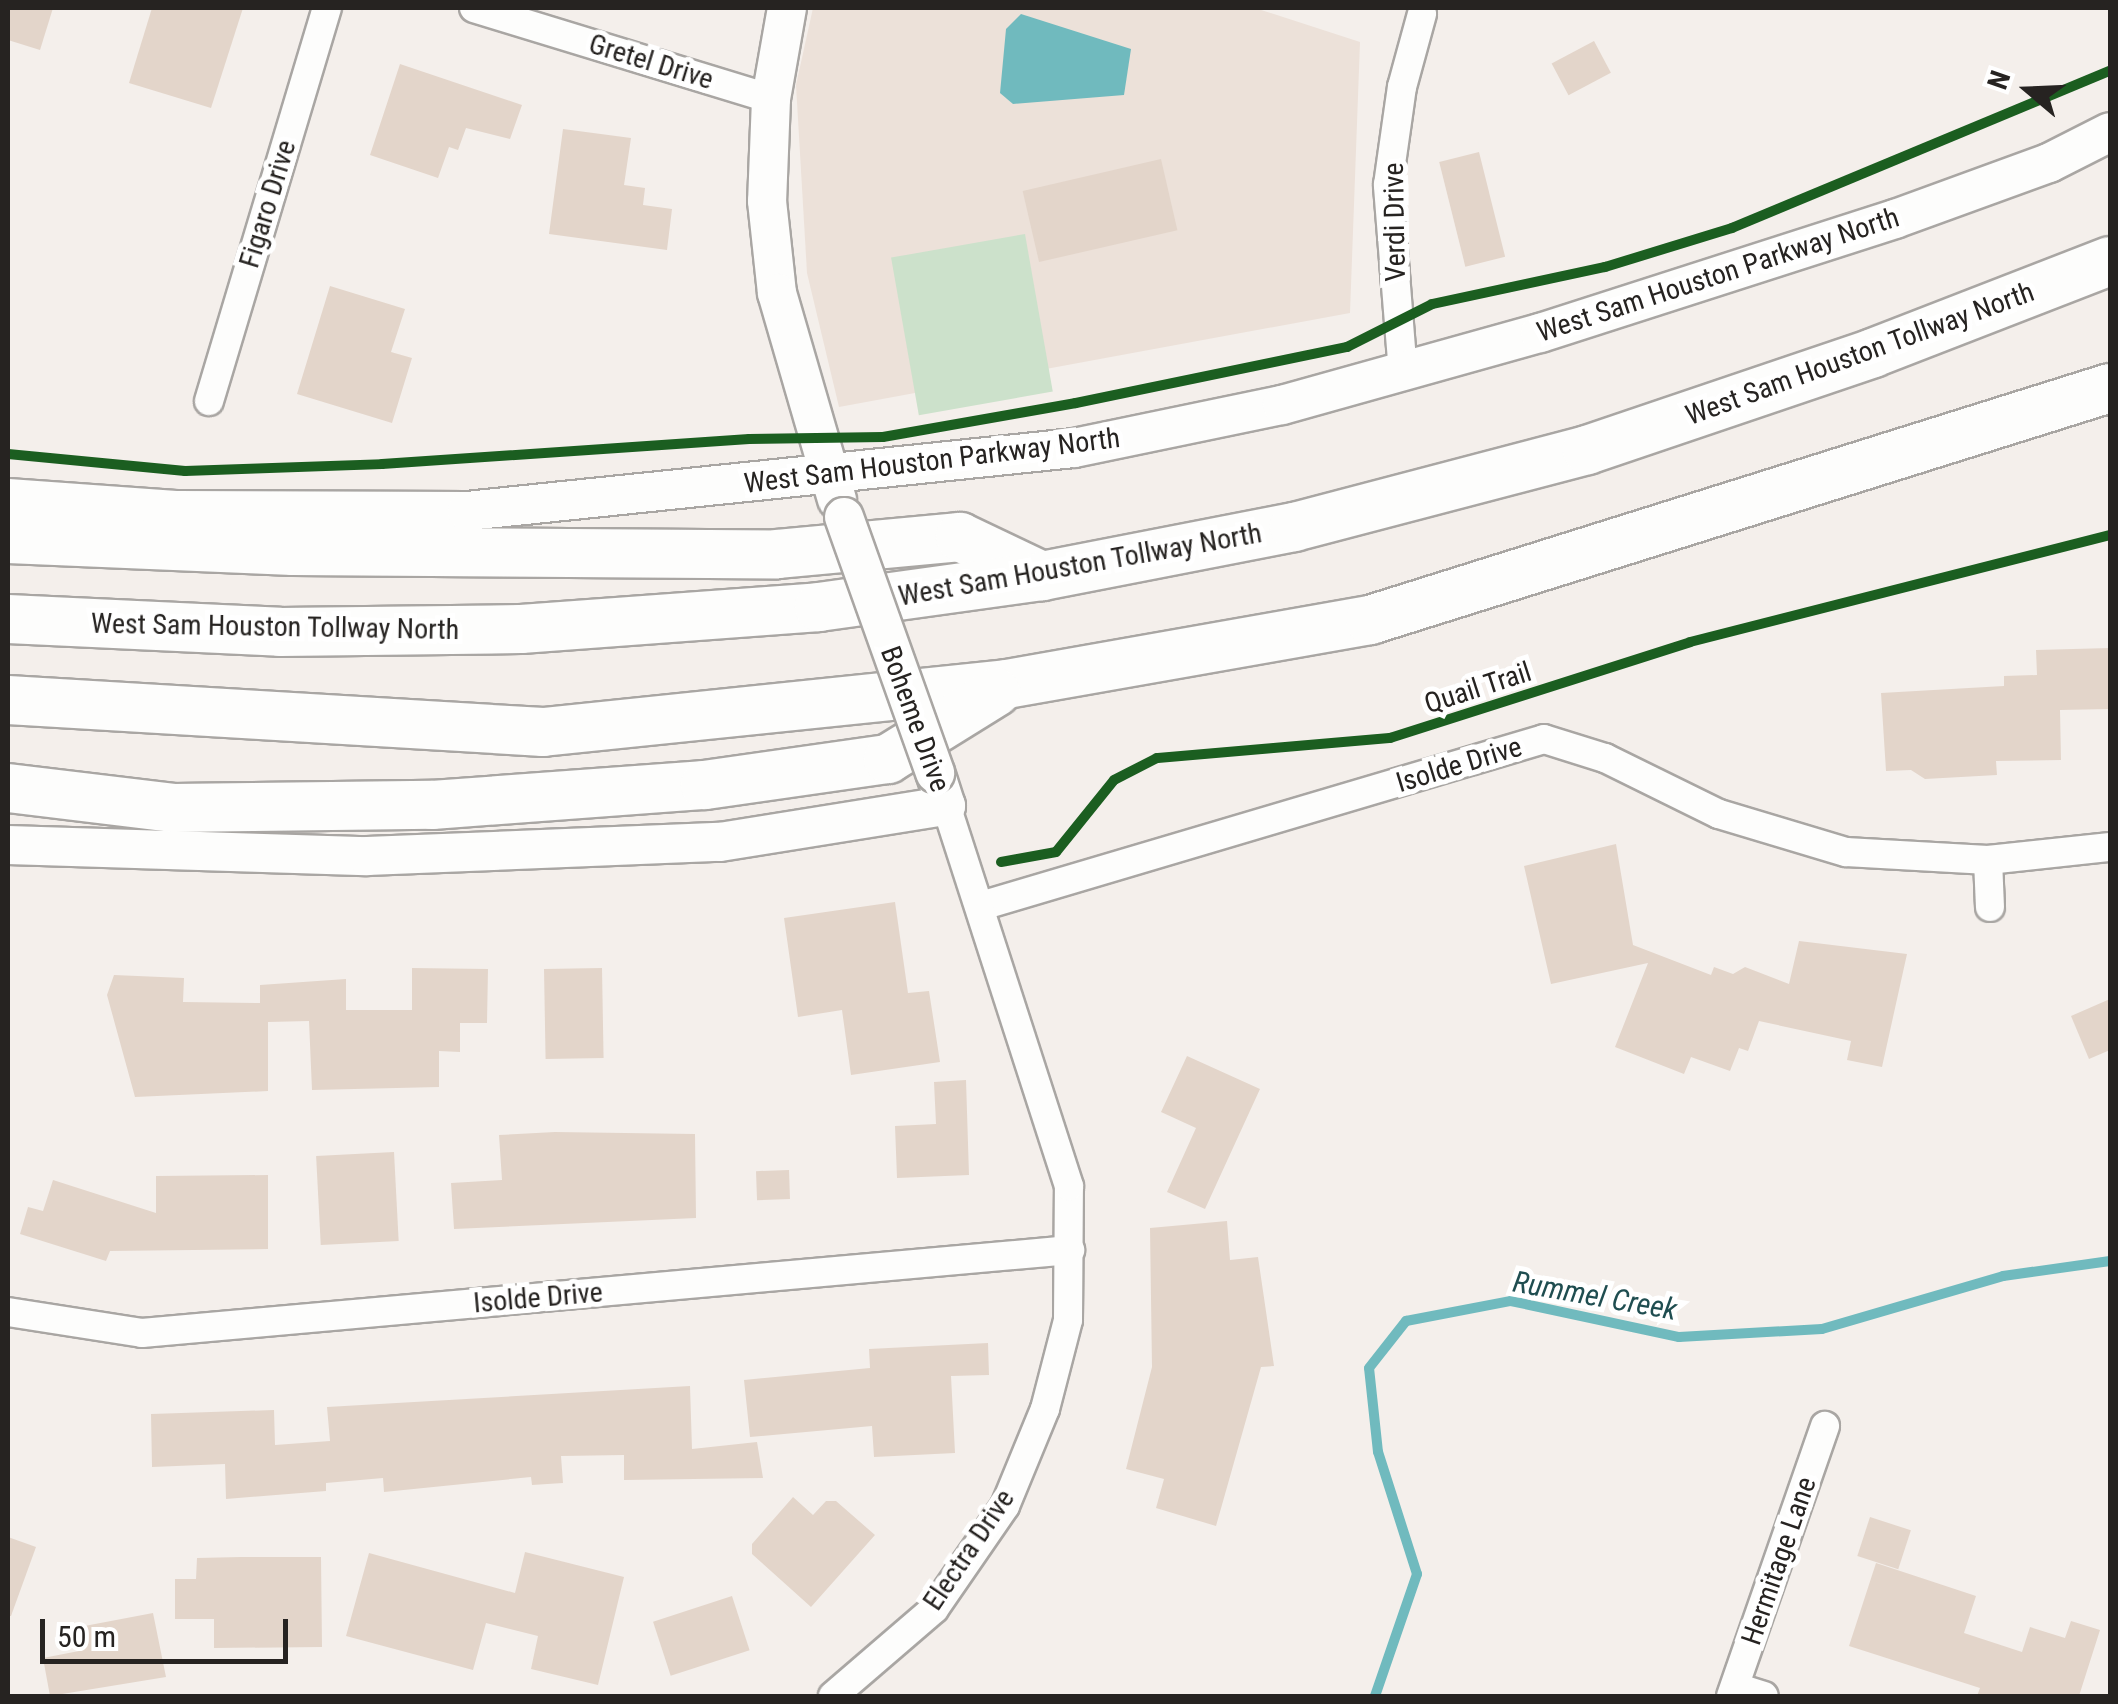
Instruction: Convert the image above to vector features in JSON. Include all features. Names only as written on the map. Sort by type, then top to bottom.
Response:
[{"type":"highway","name":"West Sam Houston Tollway North","points":[[8,619],[280,632],[536,629],[820,607],[1042,576],[1309,524],[1587,450],[1873,353],[2110,260]]},
{"type":"highway","points":[[8,700],[543,732],[1007,684],[1370,620],[2110,388]]},
{"type":"highway","points":[[8,539],[293,551],[777,554],[960,538],[1042,576]]},
{"type":"highway","points":[[8,788],[193,808],[432,805],[704,785],[888,759],[1007,684]]},
{"type":"main road","name":"Boheme Drive","points":[[787,8],[770,99],[767,200],[776,293],[830,478],[940,790]]},
{"type":"main road","name":"West Sam Houston Parkway North","points":[[8,498],[176,510],[448,511],[830,478],[1074,448],[1403,373],[1895,219],[2049,163],[2110,132]]},
{"type":"main road","points":[[8,845],[367,856],[720,842],[940,790]]},
{"type":"street","name":"Figaro Drive","points":[[209,401],[327,8]]},
{"type":"street","name":"Gretel Drive","points":[[474,8],[770,99]]},
{"type":"street","name":"Verdi Drive","points":[[1403,373],[1388,184],[1402,86],[1422,14]]},
{"type":"street","name":"Isolde Drive","points":[[981,906],[1544,739],[1792,838],[1846,852],[1988,860],[2110,847]]},
{"type":"street","name":"Boheme Drive","points":[[940,790],[981,906],[1069,1186],[1070,1250]]},
{"type":"street","points":[[1988,860],[1990,907]]},
{"type":"street","name":"Isolde Drive","points":[[8,1312],[142,1333],[1070,1250]]},
{"type":"street","name":"Electra Drive","points":[[833,1696],[934,1609],[1005,1506],[1045,1408],[1068,1320],[1070,1250]]},
{"type":"street","name":"Hermitage Lane","points":[[1733,1692],[1825,1426]]},
{"type":"street","points":[[1733,1692],[1764,1696]]},
{"type":"shaded area","points":[[813,8],[1255,8],[1360,42],[1350,313],[839,407],[807,273],[796,85]]},
{"type":"green space","points":[[1025,234],[1053,392],[919,415],[891,258]]},
{"type":"water","points":[[1021,14],[1131,49],[1124,95],[1013,104],[1000,93],[1006,29]]},
{"type":"building","points":[[8,8],[53,8],[40,50],[8,40]]},
{"type":"building","points":[[152,8],[243,8],[211,108],[129,83]]},
{"type":"building","points":[[1594,41],[1611,73],[1569,95],[1552,64]]},
{"type":"building","points":[[400,64],[522,105],[510,139],[466,128],[458,150],[449,147],[438,178],[370,155]]},
{"type":"building","points":[[563,129],[631,138],[624,185],[645,188],[643,205],[672,209],[667,250],[549,234]]},
{"type":"building","points":[[1479,152],[1505,257],[1465,267],[1439,162]]},
{"type":"building","points":[[1161,159],[1177,230],[1039,262],[1023,191]]},
{"type":"building","points":[[330,286],[405,309],[391,352],[412,358],[392,423],[297,394]]},
{"type":"building","points":[[2110,648],[2110,709],[2060,710],[2061,760],[1996,761],[1997,775],[1925,779],[1911,770],[1886,771],[1881,693],[2004,686],[2004,676],[2037,675],[2036,650]]},
{"type":"building","points":[[1616,844],[1633,945],[1711,975],[1714,967],[1733,974],[1745,967],[1789,984],[1799,941],[1907,954],[1882,1067],[1847,1060],[1851,1041],[1759,1021],[1748,1051],[1739,1048],[1730,1071],[1691,1057],[1684,1074],[1615,1047],[1648,963],[1551,984],[1524,866]]},
{"type":"building","points":[[895,902],[908,993],[929,991],[940,1062],[851,1075],[842,1010],[798,1017],[784,918]]},
{"type":"building","points":[[412,968],[488,969],[487,1023],[460,1023],[460,1052],[439,1051],[439,1087],[312,1090],[309,1021],[268,1022],[268,1091],[135,1097],[107,995],[114,975],[184,978],[183,1002],[260,1003],[260,985],[346,979],[346,1010],[412,1010]]},
{"type":"building","points":[[602,968],[604,1058],[546,1059],[544,969]]},
{"type":"building","points":[[2110,999],[2110,1050],[2089,1059],[2071,1016]]},
{"type":"building","points":[[1187,1056],[1260,1089],[1205,1209],[1167,1192],[1196,1128],[1161,1112]]},
{"type":"building","points":[[966,1080],[969,1175],[897,1178],[895,1126],[936,1124],[934,1082]]},
{"type":"building","points":[[695,1134],[696,1218],[454,1229],[451,1183],[502,1180],[499,1135]]},
{"type":"building","points":[[394,1152],[399,1241],[321,1245],[316,1156]]},
{"type":"building","points":[[789,1170],[790,1199],[757,1200],[756,1171]]},
{"type":"building","points":[[268,1175],[268,1249],[110,1251],[106,1261],[20,1234],[28,1207],[43,1211],[53,1180],[156,1213],[156,1176]]},
{"type":"building","points":[[1227,1221],[1230,1260],[1258,1257],[1274,1366],[1261,1367],[1216,1526],[1156,1508],[1164,1479],[1126,1469],[1152,1367],[1150,1228]]},
{"type":"building","points":[[988,1343],[989,1375],[951,1376],[955,1453],[874,1457],[872,1426],[750,1437],[744,1380],[870,1368],[869,1349]]},
{"type":"building","points":[[690,1386],[692,1449],[757,1442],[763,1478],[624,1480],[624,1455],[561,1456],[563,1483],[532,1485],[531,1477],[384,1492],[383,1478],[326,1483],[326,1491],[226,1499],[225,1464],[152,1467],[151,1414],[274,1410],[275,1445],[330,1441],[327,1407]]},
{"type":"building","points":[[793,1497],[813,1515],[826,1501],[836,1501],[875,1535],[811,1607],[752,1554],[752,1544]]},
{"type":"building","points":[[1870,1517],[1911,1530],[1898,1569],[1857,1556]]},
{"type":"building","points":[[8,1537],[36,1547],[11,1616],[8,1616]]},
{"type":"building","points":[[525,1552],[624,1577],[598,1685],[531,1669],[538,1636],[486,1623],[473,1670],[346,1636],[369,1553],[515,1593]]},
{"type":"building","points":[[321,1557],[322,1647],[214,1648],[214,1619],[175,1619],[175,1579],[196,1579],[197,1558]]},
{"type":"building","points":[[1876,1563],[1976,1596],[1964,1633],[2022,1652],[2030,1627],[2065,1638],[2071,1621],[2100,1630],[2079,1696],[1977,1696],[1980,1688],[1849,1646]]},
{"type":"building","points":[[732,1596],[750,1650],[671,1676],[653,1622]]},
{"type":"building","points":[[153,1613],[166,1677],[50,1696],[43,1658],[79,1651],[74,1628]]},
{"type":"waterway","name":"Rummel Creek","points":[[1375,1696],[1417,1574],[1378,1452],[1369,1368],[1406,1321],[1511,1301],[1679,1337],[1822,1329],[2003,1276],[2110,1261]]},
{"type":"cycle path","points":[[8,454],[185,471],[382,464],[749,439],[883,437],[1076,403],[1347,347],[1432,304],[1605,267],[1732,228],[2110,71]]},
{"type":"cycle path","name":"Quail Trail","points":[[1001,862],[1056,852],[1114,780],[1157,758],[1390,738],[1690,642],[2110,535]]}]
